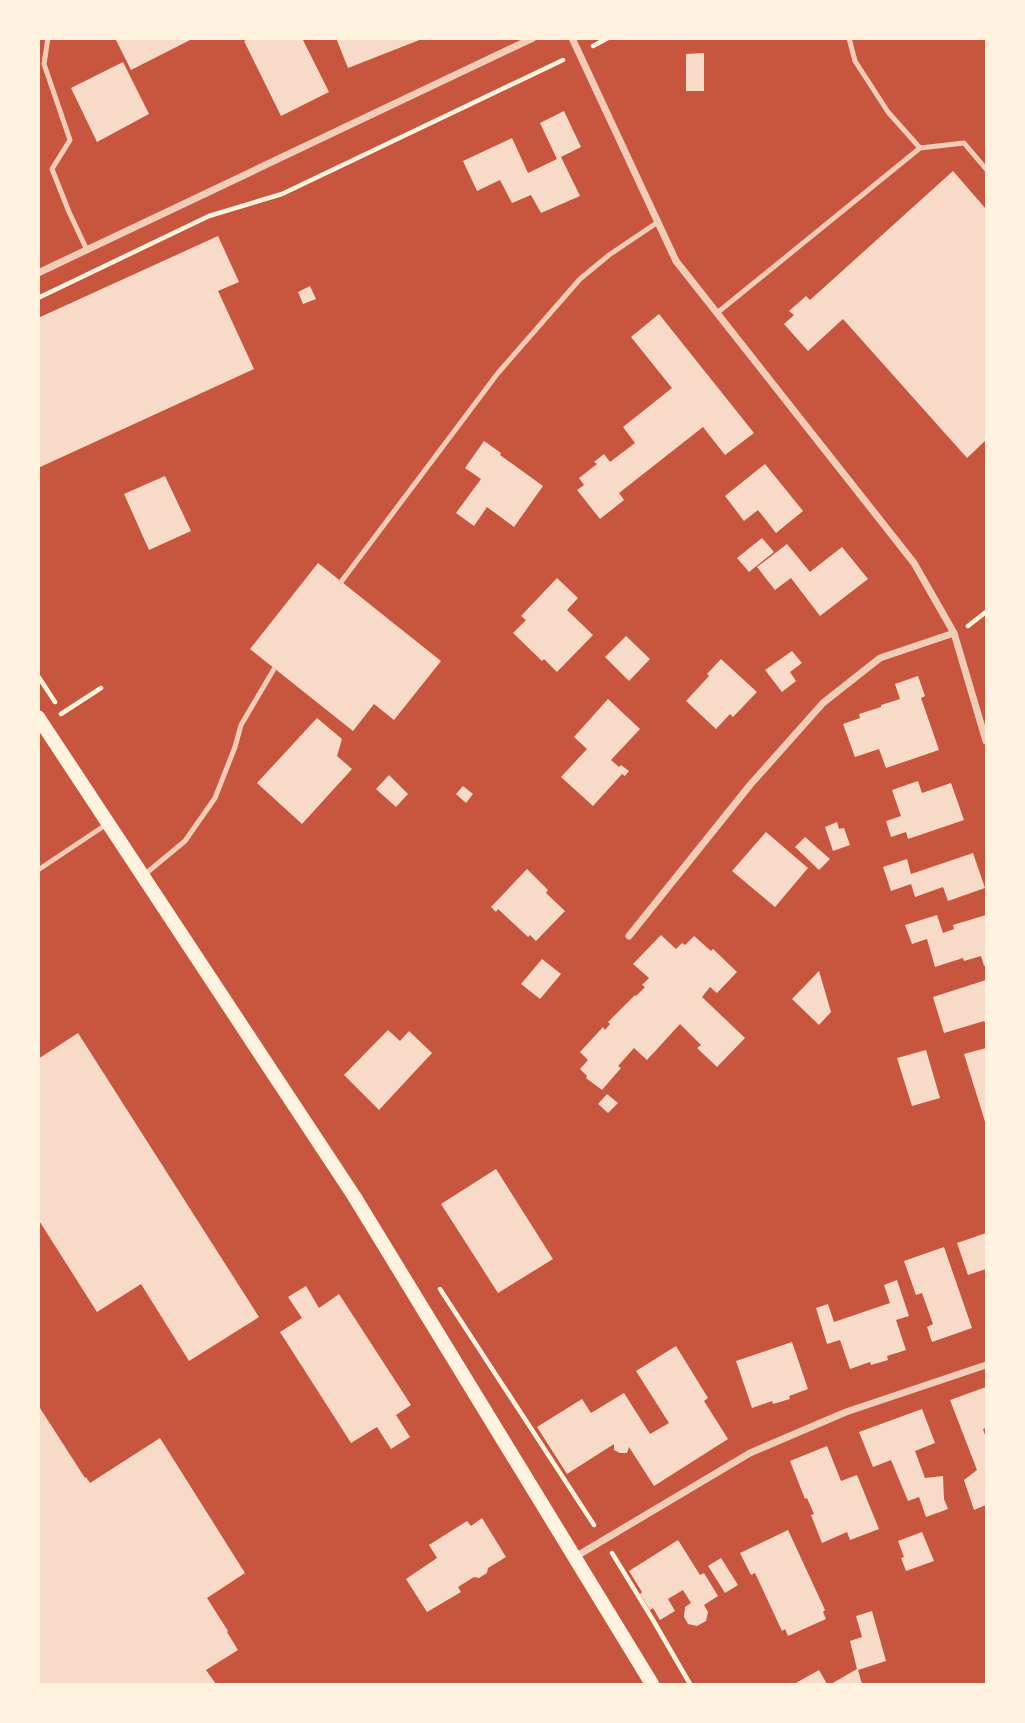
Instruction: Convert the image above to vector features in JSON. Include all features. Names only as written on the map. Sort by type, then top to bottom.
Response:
[{"type":"main road","points":[[41,721],[354,1196],[652,1685]]},
{"type":"street","points":[[38,273],[533,38]]},
{"type":"street","points":[[572,38],[676,261],[914,563],[954,633],[986,741]]},
{"type":"street","points":[[629,936],[750,785],[823,703],[880,658],[954,633]]},
{"type":"street","points":[[575,1557],[750,1453],[846,1412],[986,1365]]},
{"type":"lane","points":[[48,38],[44,64],[70,141],[52,169],[87,250]]},
{"type":"lane","points":[[849,38],[855,61],[888,112],[920,148]]},
{"type":"lane","points":[[717,313],[920,148],[964,144],[986,169]]},
{"type":"lane","points":[[341,582],[498,373],[580,279],[609,255],[658,222]]},
{"type":"lane","points":[[144,875],[185,841],[215,798],[241,725],[274,669]]},
{"type":"lane","points":[[38,870],[109,822]]},
{"type":"path","points":[[38,298],[209,216],[282,194],[608,38]]},
{"type":"path","points":[[41,721],[101,688]]},
{"type":"building","points":[[115,38],[194,38],[131,70]]},
{"type":"building","points":[[250,38],[302,38],[329,92],[281,116],[244,41]]},
{"type":"building","points":[[336,38],[422,38],[422,39],[348,68]]},
{"type":"building","points":[[704,53],[704,91],[686,91],[686,54]]},
{"type":"building","points":[[123,62],[149,114],[97,142],[71,88]]},
{"type":"building","points":[[564,111],[581,147],[561,157],[580,196],[541,213],[531,195],[512,203],[500,180],[477,191],[463,161],[512,138],[528,173],[557,159],[540,123]]},
{"type":"building","points":[[953,171],[986,209],[986,440],[967,458],[843,319],[808,351],[784,324],[794,315],[789,311],[806,296],[810,300]]},
{"type":"building","points":[[218,236],[239,282],[218,291],[254,369],[38,468],[38,318]]},
{"type":"building","points":[[310,286],[316,299],[303,304],[298,292]]},
{"type":"building","points":[[659,314],[754,433],[725,455],[703,427],[619,493],[624,500],[600,519],[577,490],[584,485],[579,478],[597,464],[594,462],[604,454],[610,462],[635,443],[623,427],[672,388],[631,337]]},
{"type":"building","points":[[484,441],[543,486],[514,527],[487,507],[474,526],[456,513],[481,479],[465,468]]},
{"type":"building","points":[[765,464],[803,511],[776,533],[758,510],[744,521],[725,496]]},
{"type":"building","points":[[165,476],[191,531],[149,550],[124,494]]},
{"type":"building","points":[[762,538],[774,552],[749,572],[737,558]]},
{"type":"building","points":[[787,544],[810,572],[842,547],[868,579],[820,616],[791,578],[775,590],[757,567]]},
{"type":"building","points":[[318,563],[441,661],[394,720],[374,704],[353,731],[250,649]]},
{"type":"building","points":[[557,578],[578,598],[567,610],[593,635],[557,672],[513,633],[526,620],[521,616]]},
{"type":"building","points":[[626,636],[650,659],[629,681],[605,657]]},
{"type":"building","points":[[792,651],[802,663],[790,672],[796,681],[782,692],[765,670]]},
{"type":"building","points":[[721,659],[757,692],[733,717],[730,714],[716,729],[686,701]]},
{"type":"building","points":[[918,676],[925,696],[921,698],[939,750],[886,768],[879,749],[855,757],[843,724],[860,718],[859,714],[900,699],[895,684]]},
{"type":"building","points":[[608,699],[640,729],[611,760],[629,771],[625,776],[622,774],[593,806],[561,777],[587,749],[574,737]]},
{"type":"building","points":[[317,718],[342,739],[337,756],[352,769],[302,824],[257,783]]},
{"type":"building","points":[[389,775],[408,794],[396,807],[376,789]]},
{"type":"building","points":[[918,781],[922,793],[951,783],[964,820],[908,839],[906,832],[891,837],[886,821],[901,816],[892,790]]},
{"type":"building","points":[[463,786],[473,794],[466,803],[456,794]]},
{"type":"building","points":[[837,822],[839,829],[844,828],[850,845],[833,851],[825,827]]},
{"type":"building","points":[[766,832],[808,868],[775,907],[732,871]]},
{"type":"building","points":[[805,837],[830,859],[819,870],[795,847]]},
{"type":"building","points":[[973,853],[985,888],[948,901],[943,887],[915,897],[911,884],[891,891],[883,867],[907,859],[911,874]]},
{"type":"building","points":[[527,869],[565,911],[536,941],[498,909],[496,912],[491,907]]},
{"type":"building","points":[[937,915],[943,933],[954,929],[953,925],[986,915],[986,965],[984,966],[981,956],[964,961],[963,958],[935,967],[927,939],[912,944],[905,925]]},
{"type":"building","points":[[661,935],[676,949],[694,936],[711,951],[713,949],[737,972],[717,993],[710,987],[702,997],[745,1038],[717,1067],[697,1048],[701,1045],[680,1024],[647,1060],[634,1048],[602,1090],[586,1078],[580,1069],[588,1060],[580,1052],[603,1027],[605,1030],[610,1024],[608,1022],[645,987],[642,985],[649,978],[633,964]]},
{"type":"building","points":[[542,959],[561,974],[540,999],[521,984]]},
{"type":"building","points":[[819,971],[831,1012],[819,1025],[792,999]]},
{"type":"building","points":[[986,980],[986,1024],[984,1021],[944,1033],[933,997]]},
{"type":"building","points":[[388,1030],[400,1041],[409,1031],[432,1053],[379,1110],[344,1075]]},
{"type":"building","points":[[78,1033],[259,1317],[189,1361],[141,1284],[97,1312],[38,1219],[38,1059]]},
{"type":"building","points":[[986,1048],[986,1125],[964,1054]]},
{"type":"building","points":[[926,1050],[940,1098],[912,1106],[897,1058]]},
{"type":"building","points":[[607,1094],[618,1103],[608,1113],[598,1104]]},
{"type":"building","points":[[496,1169],[553,1259],[498,1293],[441,1204]]},
{"type":"building","points":[[986,1233],[986,1269],[968,1275],[957,1243]]},
{"type":"building","points":[[944,1247],[972,1328],[932,1342],[927,1327],[933,1324],[922,1293],[916,1295],[904,1261]]},
{"type":"building","points":[[897,1280],[909,1316],[896,1320],[906,1350],[887,1356],[888,1360],[871,1365],[870,1362],[850,1369],[840,1340],[827,1344],[816,1308],[828,1304],[834,1322],[890,1303],[884,1285]]},
{"type":"building","points":[[306,1286],[319,1308],[339,1294],[411,1405],[396,1415],[410,1437],[391,1449],[377,1427],[351,1443],[280,1332],[302,1318],[288,1297]]},
{"type":"building","points":[[792,1342],[808,1389],[789,1396],[790,1399],[773,1404],[772,1401],[752,1408],[736,1361]]},
{"type":"building","points":[[676,1346],[708,1398],[704,1401],[728,1439],[654,1486],[629,1447],[627,1453],[620,1453],[614,1450],[614,1444],[567,1474],[537,1427],[582,1399],[591,1413],[624,1393],[650,1434],[669,1423],[636,1371]]},
{"type":"building","points":[[986,1387],[986,1428],[983,1429],[986,1438],[986,1505],[974,1510],[964,1480],[977,1470],[950,1400]]},
{"type":"building","points":[[38,1405],[90,1483],[160,1438],[245,1573],[207,1598],[238,1650],[206,1670],[216,1684],[38,1684]]},
{"type":"building","points":[[922,1409],[935,1443],[915,1451],[925,1478],[943,1476],[944,1499],[948,1509],[926,1517],[919,1497],[908,1501],[891,1460],[873,1467],[859,1432]]},
{"type":"building","points":[[827,1446],[841,1481],[857,1475],[879,1529],[850,1540],[847,1532],[822,1543],[811,1515],[814,1514],[790,1461]]},
{"type":"building","points":[[482,1518],[506,1557],[488,1568],[487,1573],[479,1578],[474,1577],[458,1587],[461,1592],[427,1612],[406,1579],[437,1558],[429,1545],[467,1521],[471,1526]]},
{"type":"building","points":[[788,1530],[825,1610],[823,1612],[826,1619],[788,1636],[785,1629],[782,1631],[755,1573],[751,1575],[740,1553]]},
{"type":"building","points":[[922,1532],[934,1561],[906,1571],[898,1541]]},
{"type":"building","points":[[678,1540],[700,1575],[704,1573],[718,1596],[704,1605],[708,1612],[706,1621],[697,1626],[688,1624],[684,1617],[685,1607],[691,1603],[683,1590],[668,1599],[675,1611],[660,1620],[653,1608],[650,1610],[629,1571]]},
{"type":"building","points":[[721,1558],[738,1585],[725,1593],[708,1566]]},
{"type":"building","points":[[872,1611],[886,1661],[858,1670],[862,1684],[831,1684],[857,1669],[850,1641],[862,1637],[856,1616]]},
{"type":"building","points":[[819,1670],[827,1684],[794,1684]]}]
